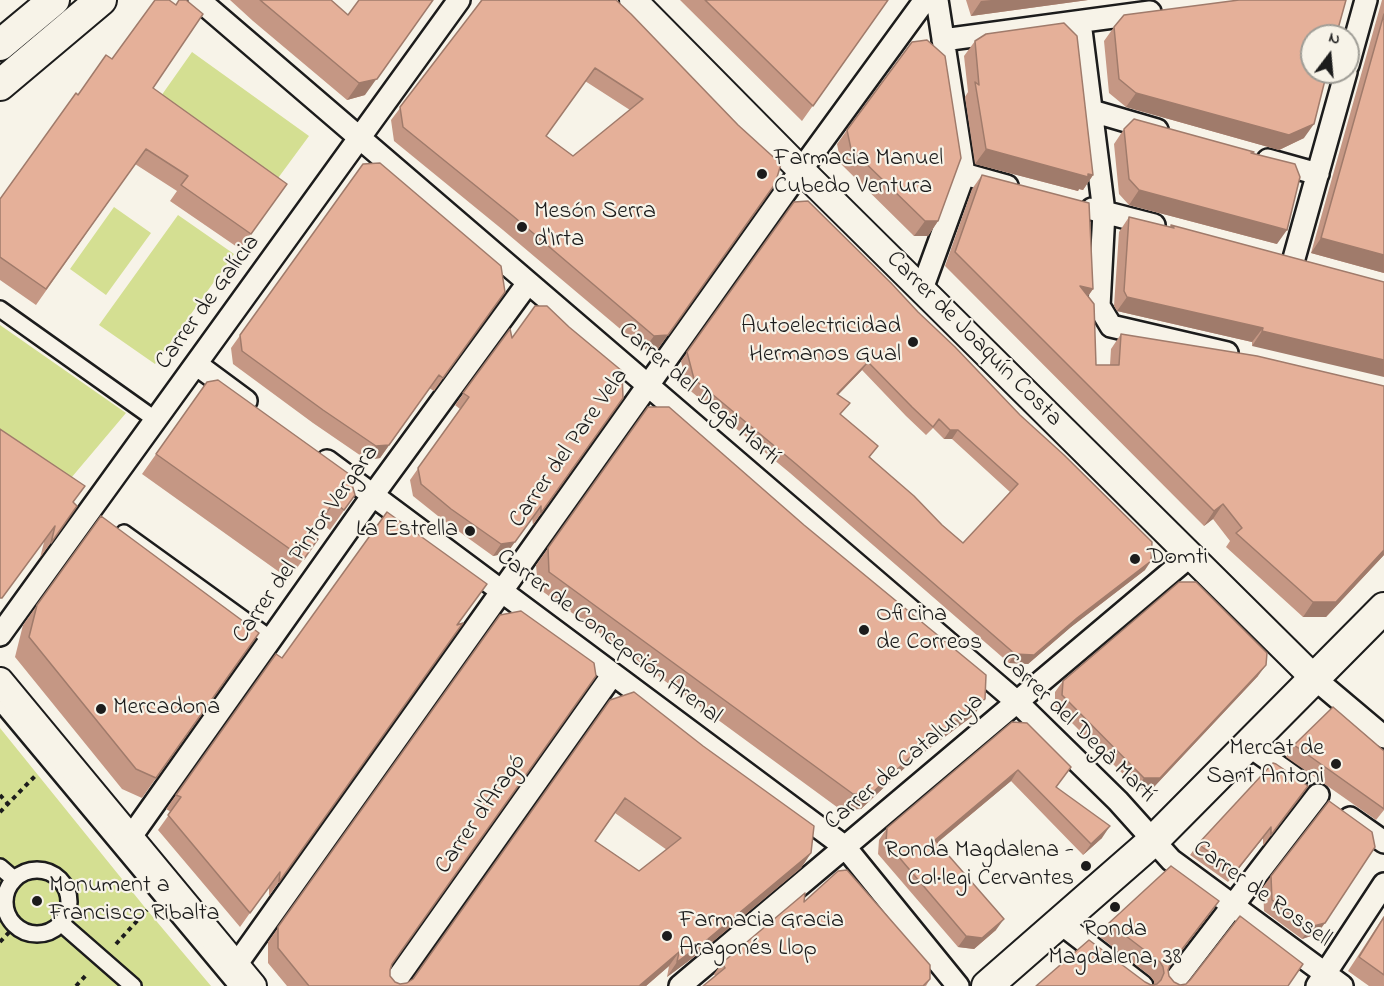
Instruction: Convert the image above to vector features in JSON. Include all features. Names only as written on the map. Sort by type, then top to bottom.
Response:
[{"type":"main road","points":[[0,45],[54,0]]},
{"type":"main road","points":[[0,84],[101,0]]},
{"type":"main road","points":[[987,986],[1154,840],[1384,608]]},
{"type":"street","name":"Carrer del Degà Martí","points":[[199,0],[1017,702],[1118,801],[1154,840]]},
{"type":"street","name":"Carrer de Galícia","points":[[0,636],[101,517],[156,420],[459,0]]},
{"type":"street","name":"Carrer de Joaquín Costa","points":[[633,0],[801,170],[1314,678]]},
{"type":"street","name":"Carrer del Pare Vela","points":[[235,975],[501,590],[801,170],[926,0]]},
{"type":"street","points":[[922,289],[964,174],[937,0]]},
{"type":"street","points":[[1359,24],[1366,0]]},
{"type":"street","points":[[943,40],[1173,9]]},
{"type":"street","points":[[1080,21],[1104,212],[1099,306],[1111,326],[1247,358]]},
{"type":"street","points":[[1293,262],[1343,84]]},
{"type":"street","points":[[1092,111],[1171,133]]},
{"type":"street","points":[[1250,155],[1318,174]]},
{"type":"street","points":[[964,174],[1029,192]]},
{"type":"street","points":[[1072,203],[1171,230]]},
{"type":"street","points":[[1271,256],[1316,268]]},
{"type":"street","name":"Carrer del Pintor Vergara","points":[[130,838],[528,283]]},
{"type":"street","points":[[0,309],[156,420]]},
{"type":"street","points":[[196,364],[262,413]]},
{"type":"street","name":"Carrer de Concepción Arenal","points":[[309,448],[845,847],[958,986]]},
{"type":"street","points":[[101,517],[272,639]]},
{"type":"street","name":"Carrer de Catalunya","points":[[680,986],[1190,556]]},
{"type":"street","name":"Carrer d'Aragó","points":[[392,986],[613,674]]},
{"type":"street","points":[[1314,678],[1384,737]]},
{"type":"street","points":[[0,681],[130,838],[235,975],[253,986]]},
{"type":"street","points":[[1248,745],[1384,842]]},
{"type":"street","points":[[1171,986],[1318,795]]},
{"type":"street","name":"Carrer de Rossell","points":[[1154,840],[1171,860],[1233,906],[1321,980],[1342,986]]},
{"type":"street","points":[[0,867],[14,879]]},
{"type":"street","points":[[41,869],[58,876],[68,890],[70,908],[62,924],[47,933],[30,934],[15,926],[6,914],[5,895],[14,879],[26,872],[41,869]]},
{"type":"street","points":[[1321,980],[1384,884]]},
{"type":"street","points":[[1059,922],[1142,986]]},
{"type":"street","points":[[62,924],[133,986]]},
{"type":"lane","points":[[0,706],[235,975]]},
{"type":"path","points":[[0,812],[43,766]]},
{"type":"path","points":[[0,795],[8,804]]},
{"type":"path","points":[[0,942],[15,926]]},
{"type":"green space","points":[[192,52],[309,136],[270,189],[154,106]]},
{"type":"green space","points":[[114,207],[151,233],[106,295],[70,269]]},
{"type":"green space","points":[[178,215],[234,254],[155,364],[99,325]]},
{"type":"green space","points":[[0,325],[126,413],[66,484],[0,440]]},
{"type":"green space","points":[[0,728],[147,910],[211,986],[0,986]]},
{"type":"building","points":[[155,0],[169,0],[176,5],[179,0],[186,0],[203,14],[153,88],[287,184],[251,234],[181,185],[188,176],[146,149],[46,289],[0,257],[0,199],[76,93],[78,95],[106,55],[112,59]]},
{"type":"building","points":[[260,0],[331,0],[348,15],[359,0],[433,0],[377,79],[359,83]]},
{"type":"building","points":[[482,0],[616,0],[738,125],[781,164],[775,184],[668,335],[654,336],[513,216],[403,127],[400,107]],"holes":[[[595,68],[643,99],[573,156],[546,136]]]},
{"type":"building","points":[[705,0],[888,0],[813,106]]},
{"type":"building","points":[[1239,0],[1346,0],[1339,24],[1300,24],[1300,84],[1324,84],[1314,124],[1289,135],[1136,93],[1119,79],[1114,27],[1124,15]]},
{"type":"building","points":[[1384,14],[1384,255],[1321,238]]},
{"type":"building","points":[[1064,23],[1077,36],[1093,175],[1088,174],[1088,177],[986,149],[975,82],[979,85],[975,41],[986,34]]},
{"type":"building","points":[[927,40],[945,56],[961,158],[938,221],[925,221],[851,149],[847,130],[912,42]]},
{"type":"building","points":[[1134,119],[1295,164],[1300,177],[1287,230],[1139,190],[1129,179],[1124,129]]},
{"type":"building","points":[[380,163],[501,266],[505,292],[443,378],[439,375],[389,445],[376,446],[242,351],[240,335],[363,164]]},
{"type":"building","points":[[982,175],[1089,203],[1093,289],[1080,286],[1094,304],[1096,365],[1119,365],[1121,334],[1257,356],[1384,386],[1384,550],[1336,602],[1313,602],[1236,533],[1242,528],[1223,504],[1214,511],[955,252]]},
{"type":"building","points":[[808,201],[1020,415],[1152,542],[1151,561],[1077,618],[1034,655],[1015,654],[796,464],[694,379],[687,352],[794,202]],"holes":[[[868,362],[933,427],[939,419],[950,430],[958,430],[1018,484],[963,543],[869,457],[878,446],[840,414],[850,403],[837,394]]]},
{"type":"building","points":[[1129,217],[1174,228],[1171,225],[1384,282],[1384,360],[1262,331],[1263,328],[1127,297],[1124,291]]},
{"type":"building","points":[[535,306],[547,306],[622,371],[623,398],[541,513],[541,506],[515,542],[501,544],[451,509],[421,484],[418,468],[469,397],[463,393],[510,329],[512,338]]},
{"type":"building","points":[[218,380],[349,474],[355,495],[344,510],[334,502],[311,534],[318,539],[304,559],[156,454],[207,382]]},
{"type":"building","points":[[648,407],[669,407],[804,525],[986,675],[985,699],[922,746],[872,793],[853,794],[549,572],[548,548]]},
{"type":"building","points":[[0,429],[85,486],[73,502],[77,506],[51,543],[55,526],[2,598],[0,598]]},
{"type":"building","points":[[387,512],[487,584],[457,625],[463,623],[279,882],[280,872],[250,913],[168,815],[181,797],[176,795],[276,654],[282,658]]},
{"type":"building","points":[[101,516],[259,633],[156,778],[136,769],[29,637],[37,605]]},
{"type":"building","points":[[1179,582],[1196,582],[1267,653],[1266,665],[1160,778],[1144,778],[1062,695],[1063,681]]},
{"type":"building","points":[[521,611],[594,663],[596,676],[392,964],[390,976],[395,982],[407,983],[413,979],[610,700],[634,692],[703,746],[814,826],[811,853],[708,939],[677,962],[679,952],[639,986],[309,986],[278,948],[278,927],[500,615]],"holes":[[[625,798],[681,838],[639,871],[595,841]]]},
{"type":"building","name":"Mercat de Sant Antoni","points":[[1333,707],[1384,751],[1384,809],[1294,745]]},
{"type":"building","points":[[1012,722],[1027,723],[1071,767],[1056,787],[1110,826],[1091,844],[1018,770],[935,840],[1004,919],[982,938],[966,936],[886,842],[887,828]]},
{"type":"building","points":[[1273,763],[1308,786],[1271,835],[1271,827],[1236,871],[1198,844]]},
{"type":"building","points":[[1329,801],[1372,832],[1375,847],[1325,923],[1310,927],[1272,900],[1271,876]]},
{"type":"building","points":[[1171,866],[1219,901],[1170,965],[1169,976],[1174,982],[1180,985],[1190,980],[1240,916],[1303,964],[1288,986],[1036,986],[1089,940],[1145,982],[1151,985],[1157,984],[1164,973],[1160,962],[1109,923]]},
{"type":"building","points":[[847,870],[930,965],[930,979],[923,986],[703,986],[725,968],[722,963],[805,893],[804,902],[838,871]]},
{"type":"building","points":[[1384,917],[1384,975],[1359,957]]},
{"type":"place","name":"Farmacia Manuel Cubedo Ventura","points":[[762,174]]},
{"type":"place","name":"Mesón Serra d'Irta","points":[[522,227]]},
{"type":"place","name":"Autoelectricidad Hermanos Gual","points":[[913,342]]},
{"type":"place","name":"La Estrella","points":[[470,531]]},
{"type":"place","name":"Domti","points":[[1135,559]]},
{"type":"place","name":"Oficina de Correos","points":[[864,630]]},
{"type":"place","name":"Mercadona","points":[[101,709]]},
{"type":"place","name":"Mercat de Sant Antoni","points":[[1336,764]]},
{"type":"place","name":"Ronda Magdalena - Col·legi Cervantes","points":[[1086,866]]},
{"type":"place","name":"Monument a Francisco Ribalta","points":[[37,901]]},
{"type":"place","name":"Ronda Magdalena, 38","points":[[1115,907]]},
{"type":"place","name":"Farmacia Gracia Aragonés Llop","points":[[667,936]]}]
